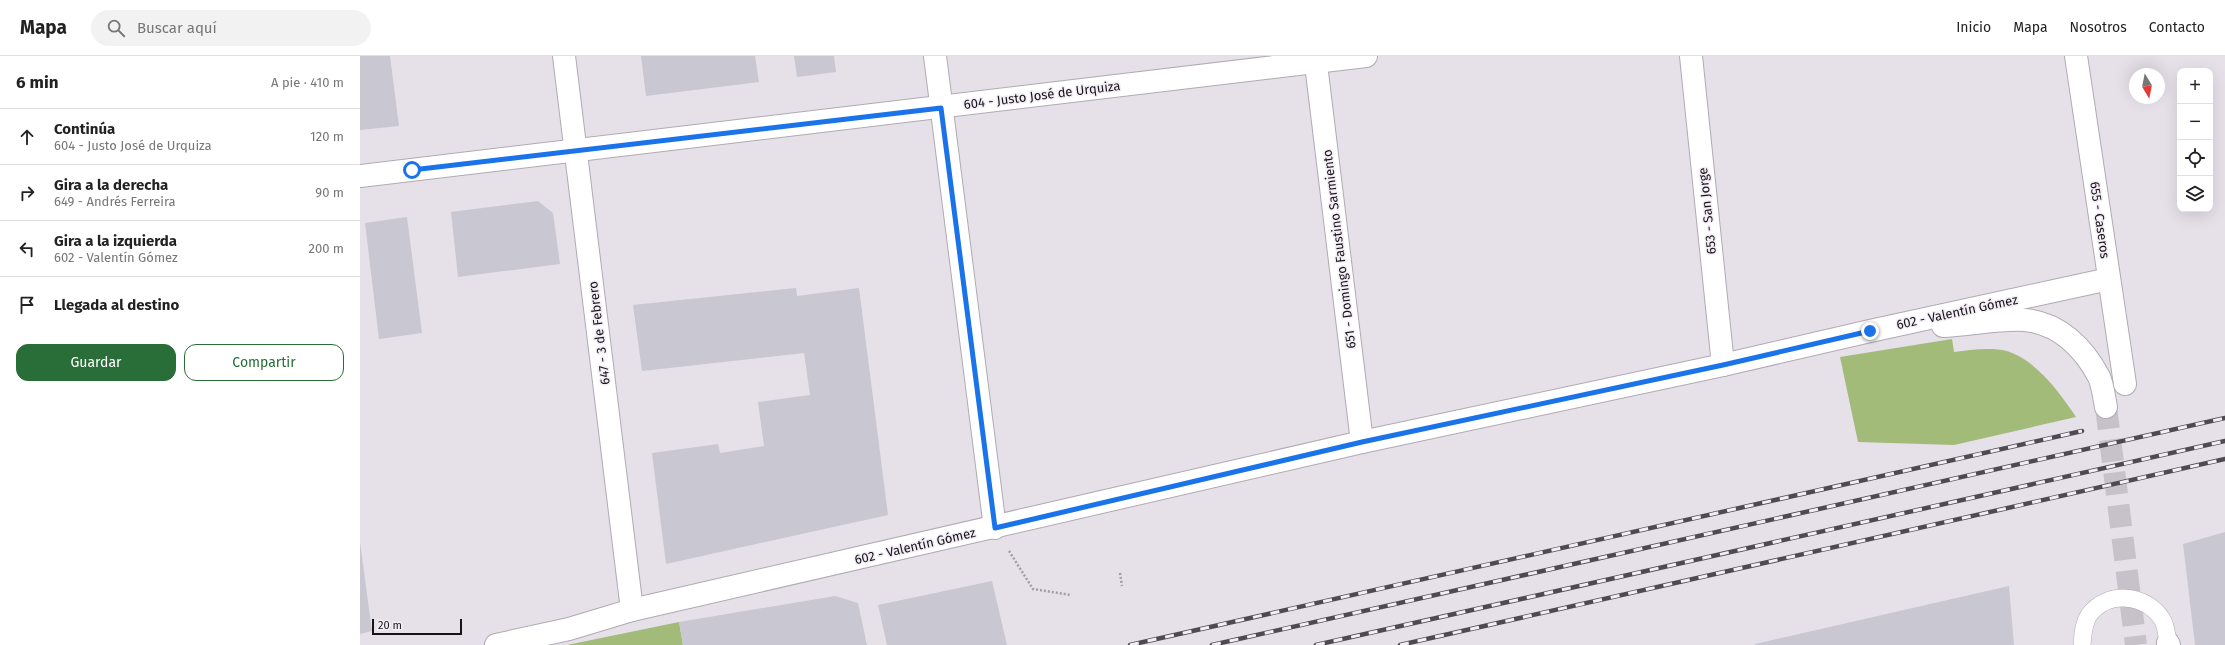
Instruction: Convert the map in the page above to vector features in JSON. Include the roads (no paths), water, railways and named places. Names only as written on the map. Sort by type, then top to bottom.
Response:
[{"type":"street","name":"647 - 3 de Febrero","points":[[564,56],[577,149],[632,610]]},
{"type":"street","points":[[935,56],[995,528]]},
{"type":"street","name":"604 - Justo José de Urquiza","points":[[360,176],[577,149],[941,108],[1316,59],[1366,56]]},
{"type":"street","name":"653 - San Jorge","points":[[1690,56],[1723,365]]},
{"type":"street","name":"655 - Caseros","points":[[2076,56],[2125,384]]},
{"type":"street","name":"651 - Domingo Faustino Sarmiento","points":[[1316,59],[1362,442]]},
{"type":"street","name":"602 - Valentín Gómez","points":[[496,645],[569,629],[632,610],[995,528],[1362,442],[1723,365],[1870,331],[2109,279]]},
{"type":"street","points":[[1870,331],[2024,320],[2041,322],[2057,329],[2076,345],[2089,361],[2099,378],[2106,407]]},
{"type":"lane","points":[[2082,645],[2084,630],[2089,616],[2099,605],[2115,598],[2135,598],[2152,606],[2163,620],[2168,644]]},
{"type":"tunnel","points":[[2106,407],[2136,645]]},
{"type":"railway","points":[[1212,645],[2225,418]]},
{"type":"railway","points":[[1130,645],[2082,431]]},
{"type":"railway","points":[[1316,645],[2225,441]]},
{"type":"railway","points":[[1400,645],[2225,459]]}]
